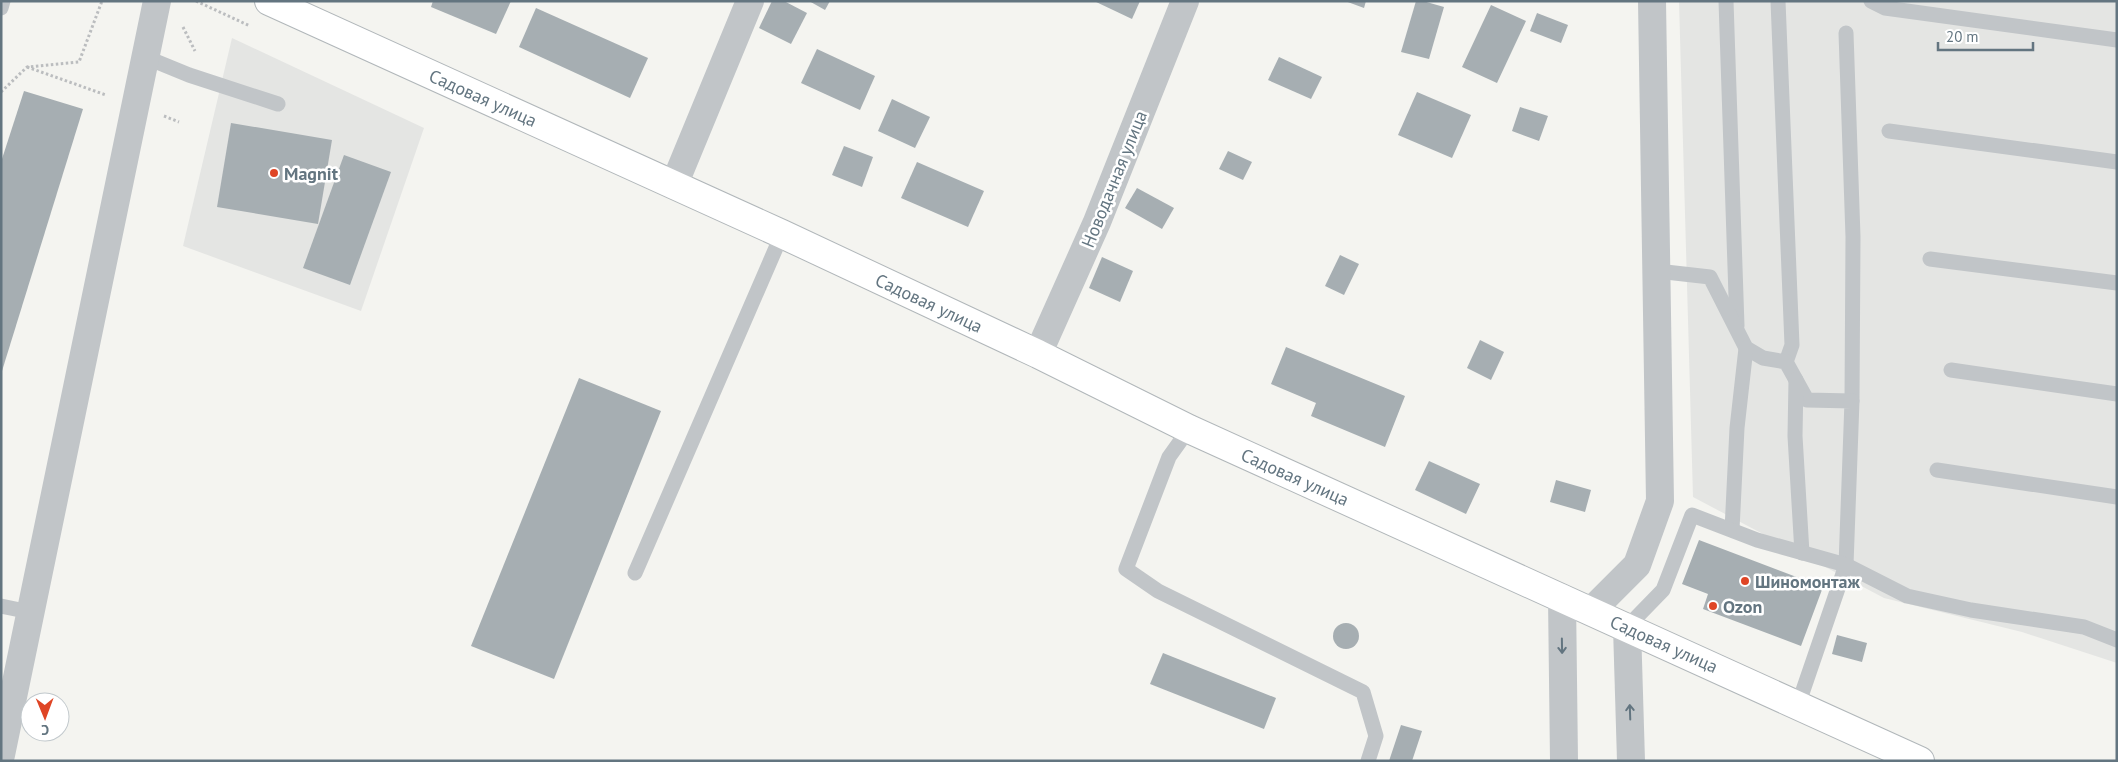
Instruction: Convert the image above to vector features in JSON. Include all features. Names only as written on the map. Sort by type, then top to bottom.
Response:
[{"type":"street","points":[[1,755],[157,1]]},
{"type":"street","points":[[674,185],[750,1]]},
{"type":"street","name":"Новодачная улица","points":[[1038,354],[1097,222],[1185,1]]},
{"type":"street","points":[[1591,611],[1637,565],[1660,501],[1652,1]]},
{"type":"street","name":"Садовая улица","points":[[286,5],[1038,354],[1189,429],[1920,761]]},
{"type":"street","points":[[1562,598],[1564,761]]},
{"type":"street","points":[[1627,627],[1631,761]]},
{"type":"lane","points":[[1,8],[3,1]]},
{"type":"lane","points":[[1726,1],[1738,332]]},
{"type":"lane","points":[[1778,1],[1792,345],[1786,362],[1807,400],[1852,401]]},
{"type":"lane","points":[[1871,1],[1885,8],[2117,40]]},
{"type":"lane","points":[[1798,705],[1846,565],[1852,401],[1853,237],[1846,32]]},
{"type":"lane","points":[[145,57],[278,104]]},
{"type":"lane","points":[[1889,131],[2117,162]]},
{"type":"lane","points":[[635,573],[782,234]]},
{"type":"lane","points":[[1930,259],[2117,284]]},
{"type":"lane","points":[[1657,271],[1710,277],[1746,348],[1763,358],[1786,362]]},
{"type":"lane","points":[[1732,530],[1737,428],[1746,348]]},
{"type":"lane","points":[[1951,370],[2117,394]]},
{"type":"lane","points":[[1796,380],[1795,436],[1802,553]]},
{"type":"lane","points":[[1189,429],[1169,457],[1126,569],[1158,591],[1363,692],[1376,736],[1368,761]]},
{"type":"lane","points":[[1937,470],[2117,498]]},
{"type":"lane","points":[[1627,627],[1664,590],[1692,515],[1757,540],[1846,565],[1907,596],[1971,610],[2084,627],[2117,640]]},
{"type":"lane","points":[[1,606],[30,612]]},
{"type":"path","points":[[1,92],[27,67],[79,62],[102,1]]},
{"type":"path","points":[[182,26],[212,82]]},
{"type":"path","points":[[27,67],[179,122]]},
{"type":"shaded area","points":[[1679,1],[2117,1],[2117,663],[2022,632],[1884,598],[1693,497]]},
{"type":"shaded area","points":[[232,38],[424,128],[361,311],[183,246]]},
{"type":"building","points":[[433,1],[511,1],[496,34],[431,7]]},
{"type":"building","points":[[772,1],[784,1],[807,13],[791,44],[759,28]]},
{"type":"building","points":[[809,1],[830,1],[825,10]]},
{"type":"building","points":[[1094,1],[1140,1],[1132,19]]},
{"type":"building","points":[[1345,1],[1366,1],[1364,8]]},
{"type":"building","points":[[1416,1],[1444,7],[1429,59],[1401,52]]},
{"type":"building","points":[[1491,5],[1526,21],[1497,83],[1462,67]]},
{"type":"building","points":[[536,8],[648,58],[630,98],[519,47]]},
{"type":"building","points":[[1537,13],[1568,25],[1561,43],[1530,31]]},
{"type":"building","points":[[817,49],[875,76],[860,110],[801,83]]},
{"type":"building","points":[[1279,57],[1322,77],[1311,99],[1268,80]]},
{"type":"building","points":[[24,91],[83,109],[2,371],[1,162]]},
{"type":"building","points":[[1417,92],[1471,115],[1452,158],[1398,135]]},
{"type":"building","points":[[892,99],[930,117],[915,148],[878,131]]},
{"type":"building","points":[[1520,107],[1548,116],[1539,141],[1512,131]]},
{"type":"building","points":[[231,123],[332,140],[318,224],[217,207]]},
{"type":"building","points":[[844,146],[873,157],[862,187],[832,175]]},
{"type":"building","points":[[1228,151],[1252,162],[1243,180],[1219,169]]},
{"type":"building","points":[[344,155],[391,172],[350,285],[303,268]]},
{"type":"building","points":[[917,162],[984,191],[968,227],[901,198]]},
{"type":"building","points":[[1137,188],[1174,208],[1162,229],[1125,208]]},
{"type":"building","points":[[1340,255],[1359,264],[1344,295],[1325,286]]},
{"type":"building","points":[[1102,257],[1133,271],[1120,302],[1089,288]]},
{"type":"building","points":[[1480,340],[1504,352],[1491,380],[1467,368]]},
{"type":"building","points":[[1286,347],[1405,396],[1385,447],[1311,416],[1316,403],[1271,384]]},
{"type":"building","points":[[579,378],[661,411],[554,679],[471,646]]},
{"type":"building","points":[[1429,461],[1480,484],[1466,514],[1415,490]]},
{"type":"building","points":[[1556,480],[1591,490],[1585,512],[1550,502]]},
{"type":"building","points":[[1699,540],[1823,587],[1801,646],[1703,609],[1708,594],[1682,584]]},
{"type":"building","points":[[1346,623],[1356,626],[1359,636],[1356,646],[1346,649],[1336,646],[1333,636],[1336,626]]},
{"type":"building","points":[[1837,635],[1867,643],[1862,662],[1832,654]]},
{"type":"building","points":[[1163,653],[1276,698],[1264,729],[1150,684]]},
{"type":"building","points":[[1401,725],[1422,731],[1412,761],[1389,761]]},
{"type":"place","name":"Magnit","points":[[274,173]]},
{"type":"place","name":"Шиномонтаж","points":[[1745,581]]},
{"type":"place","name":"Ozon","points":[[1713,606]]}]
